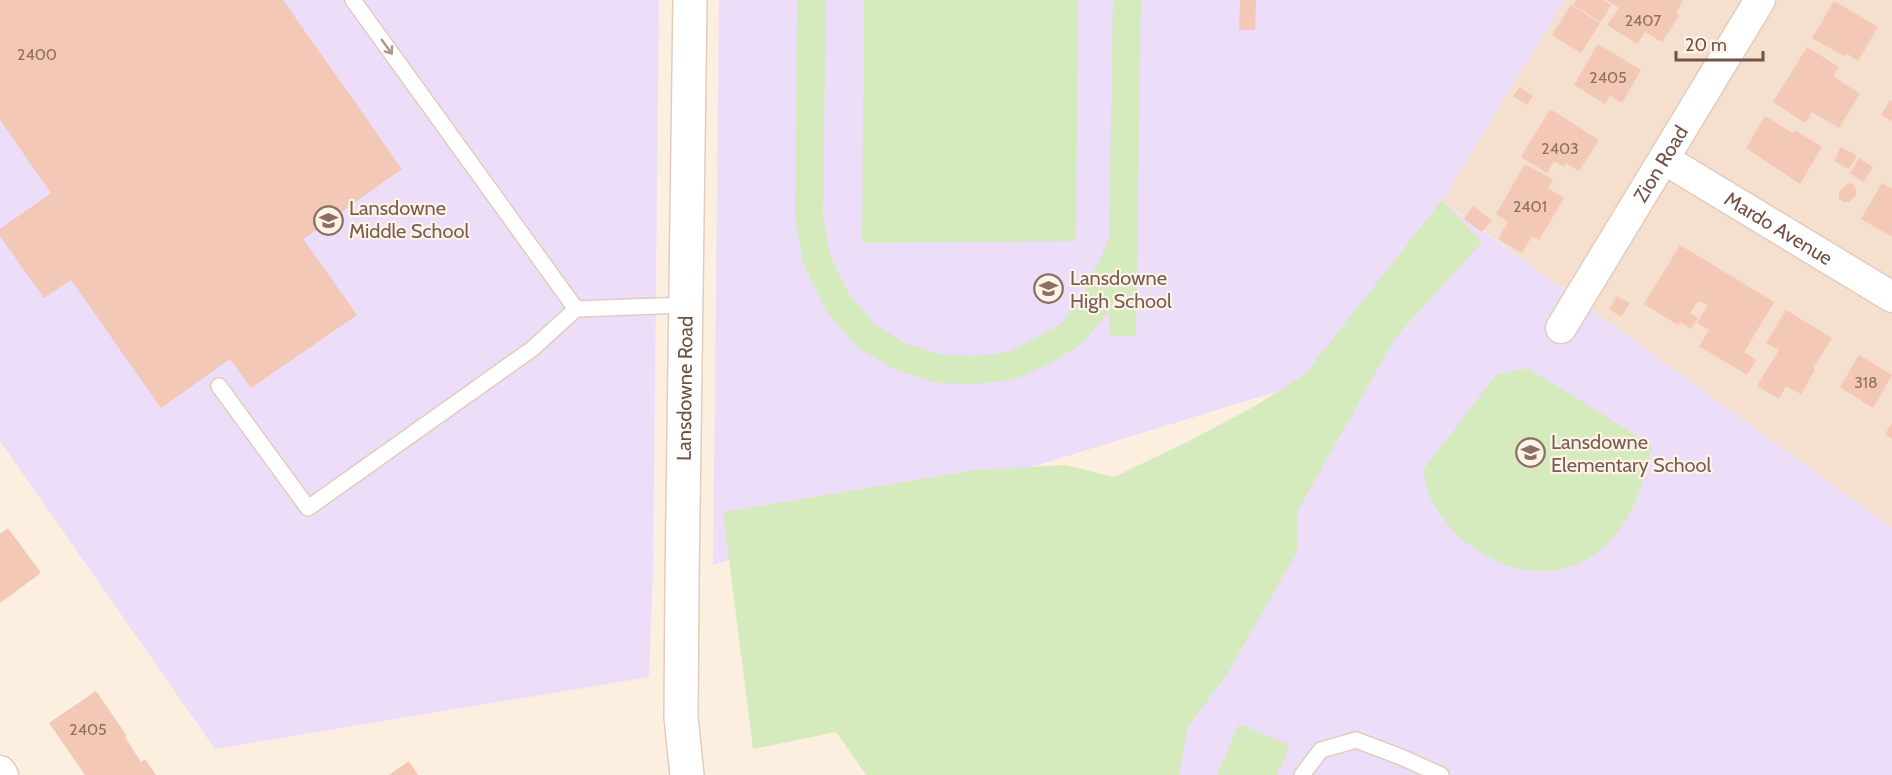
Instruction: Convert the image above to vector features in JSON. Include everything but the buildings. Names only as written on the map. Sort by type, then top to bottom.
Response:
[{"type":"street","name":"Lansdowne Road","points":[[687,775],[681,717],[690,0]]},
{"type":"street","name":"Zion Road","points":[[1561,328],[1760,0]]},
{"type":"street","name":"Mardo Avenue","points":[[1664,159],[1892,297]]},
{"type":"street","points":[[0,771],[3,775]]},
{"type":"lane","points":[[353,0],[576,309]]},
{"type":"lane","points":[[219,386],[308,508],[532,350],[576,309],[686,305]]},
{"type":"lane","points":[[1302,775],[1322,750],[1356,740],[1441,775]]},
{"type":"shaded area","name":"Lansdowne Middle School","points":[[0,0],[659,0],[653,572],[649,677],[215,749],[0,441]]},
{"type":"shaded area","points":[[719,0],[1565,0],[1442,201],[1892,528],[1892,775],[1054,775],[1321,378],[713,565]]},
{"type":"shaded area","points":[[1565,0],[1892,0],[1892,528],[1442,200]]},
{"type":"green space","points":[[797,0],[826,0],[823,216],[830,255],[849,295],[876,325],[905,343],[942,355],[978,356],[1008,352],[1063,322],[1086,288],[1109,239],[1113,0],[1141,0],[1136,336],[1109,335],[1109,311],[1082,344],[1054,361],[1016,379],[979,384],[937,383],[894,369],[858,348],[826,311],[803,263],[795,218]]},
{"type":"green space","points":[[864,0],[1078,0],[1076,241],[862,243]]},
{"type":"green space","points":[[1442,200],[1482,242],[1395,338],[1297,512],[1297,552],[1227,674],[1188,727],[1179,775],[866,775],[836,732],[753,749],[723,512],[975,470],[1066,465],[1114,477],[1255,406],[1305,374]]},
{"type":"green space","points":[[1528,368],[1652,445],[1633,507],[1620,530],[1596,553],[1580,563],[1562,569],[1526,570],[1508,566],[1460,538],[1446,523],[1432,501],[1423,470],[1496,375]]},
{"type":"green space","points":[[1239,724],[1290,745],[1277,775],[1217,775]]},
{"type":"place","name":"Lansdowne Middle School","points":[[328,220]]},
{"type":"place","name":"Lansdowne High School","points":[[1049,289]]},
{"type":"place","name":"Lansdowne Elementary School","points":[[1530,453]]}]
